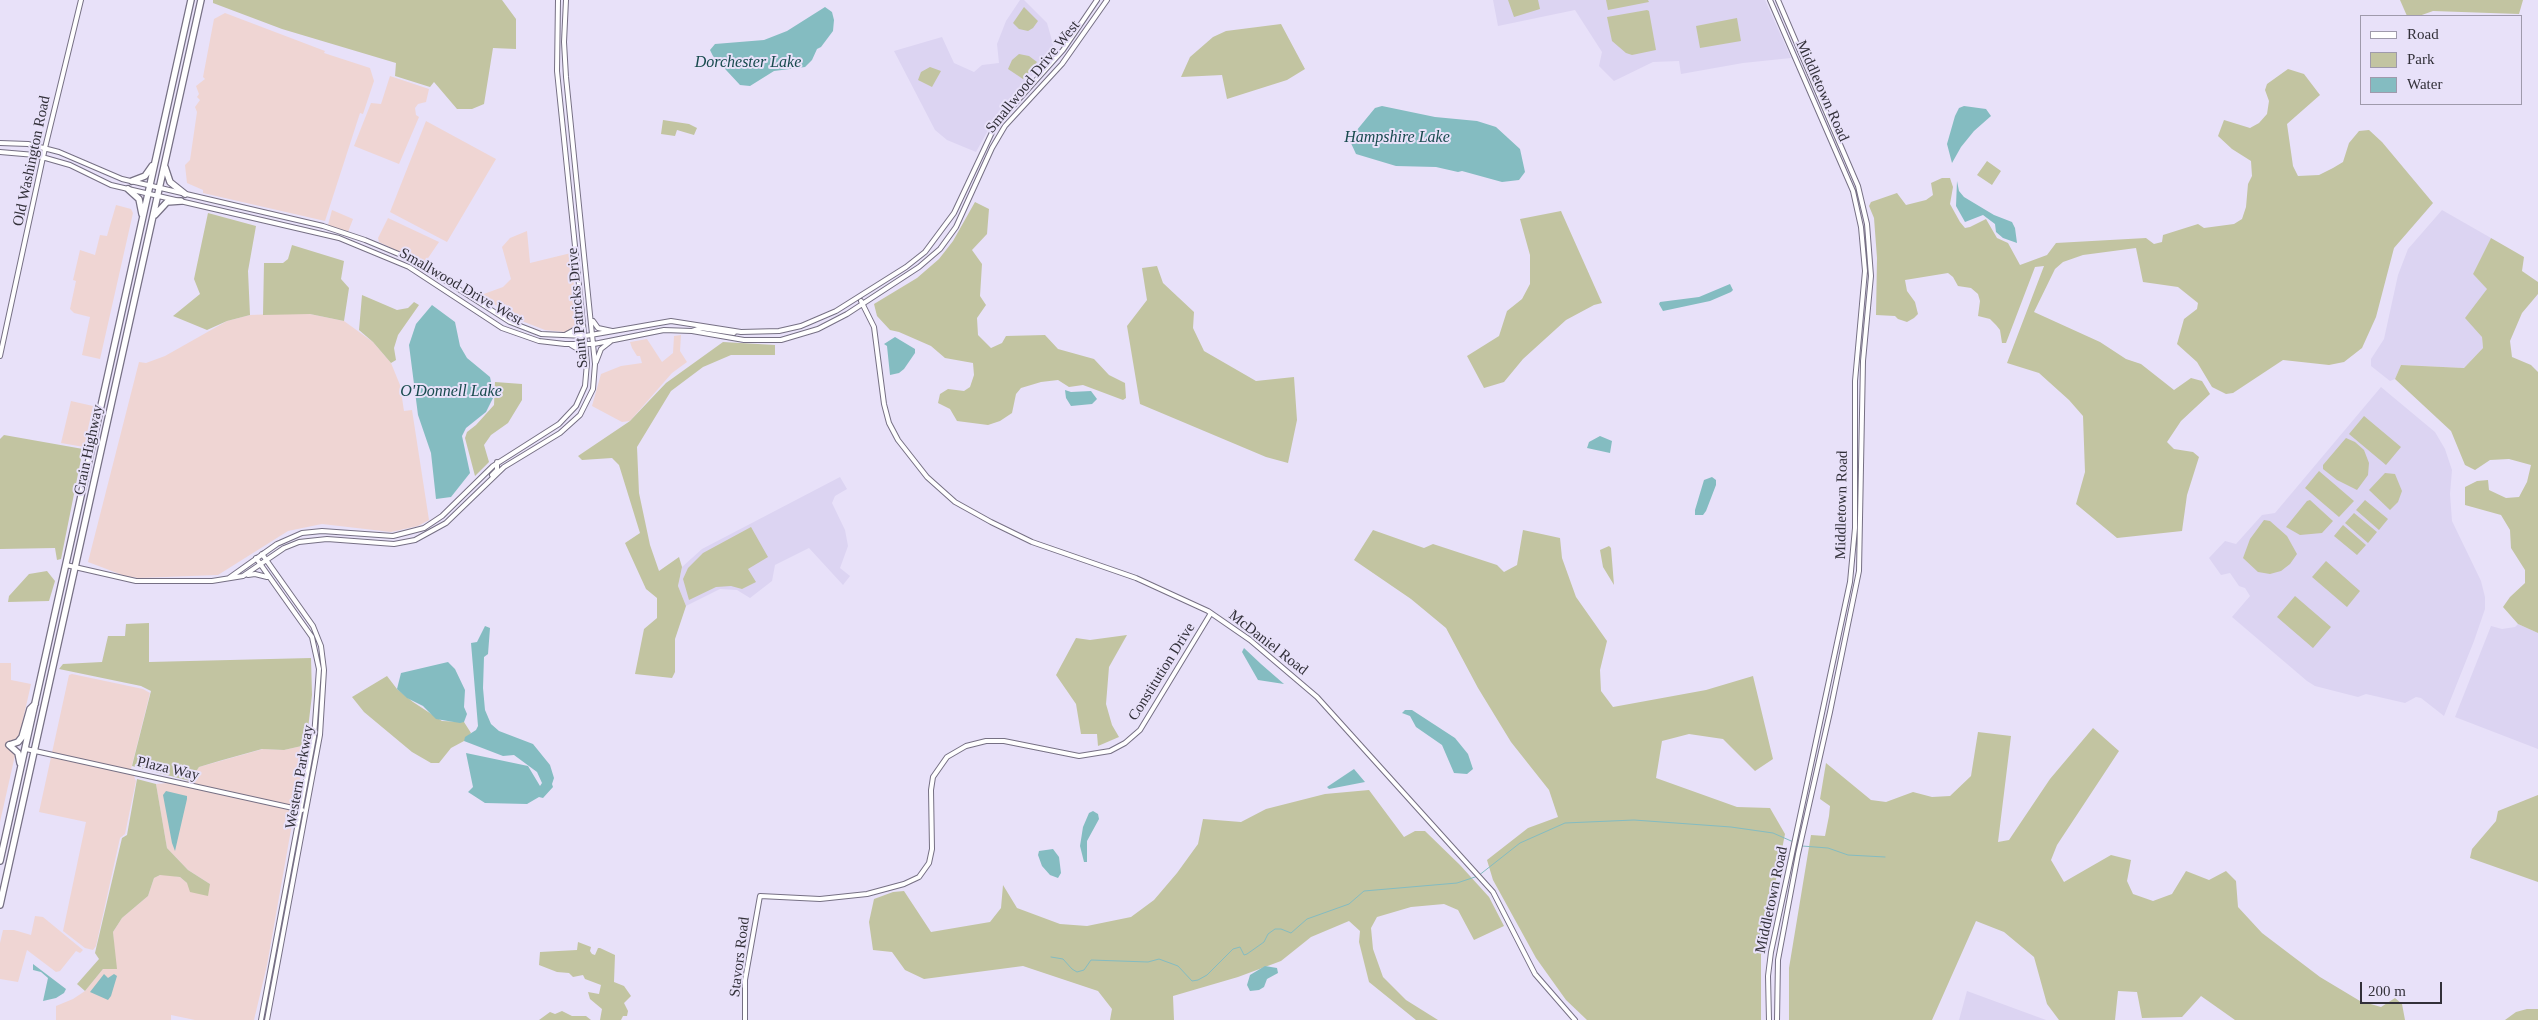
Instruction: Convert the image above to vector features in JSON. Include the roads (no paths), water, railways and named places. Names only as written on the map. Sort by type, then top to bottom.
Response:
[{"type":"highway","name":"Crain Highway","points":[[0,861],[191,0]]},
{"type":"highway","name":"Crain Highway","points":[[0,905],[201,0]]},
{"type":"highway","points":[[132,181],[146,175],[158,152]]},
{"type":"highway","points":[[165,164],[170,182],[185,194]]},
{"type":"highway","points":[[128,189],[140,201],[143,219]]},
{"type":"highway","points":[[154,216],[167,202],[182,201]]},
{"type":"highway","points":[[21,769],[18,753],[9,745],[18,742],[22,737],[30,709],[35,704]]},
{"type":"main road","name":"Old Washington Road","points":[[0,356],[45,148],[81,0]]},
{"type":"main road","name":"Saint Patricks Drive","points":[[229,578],[285,540],[308,532],[322,531],[393,536],[419,530],[442,516],[497,462],[551,429],[568,416],[576,406],[583,392],[588,363],[557,71],[558,0]]},
{"type":"main road","name":"Saint Patricks Drive","points":[[66,566],[136,581],[212,581],[243,576],[284,548],[316,539],[384,544],[421,538],[446,523],[504,467],[556,436],[576,419],[590,397],[595,364],[566,77],[564,42],[566,0]]},
{"type":"main road","name":"Smallwood Drive West","points":[[0,143],[15,142],[45,148],[79,159],[108,175],[324,226],[413,260],[510,322],[541,334],[593,336],[671,321],[754,333],[779,331],[801,326],[826,316],[859,297],[907,266],[939,236],[954,213],[995,126],[1063,50],[1097,0]]},
{"type":"main road","name":"Smallwood Drive West","points":[[0,152],[20,152],[44,157],[70,165],[111,185],[322,234],[351,243],[409,267],[502,328],[539,341],[594,344],[656,331],[676,330],[744,340],[781,340],[818,329],[862,303],[919,267],[946,241],[964,212],[996,140],[1015,115],[1062,64],[1107,0]]},
{"type":"main road","name":"Middletown Road","points":[[1770,0],[1853,191],[1864,250],[1864,288],[1855,381],[1854,529],[1850,582],[1799,837],[1778,960],[1777,1020]]},
{"type":"main road","name":"Middletown Road","points":[[1778,0],[1858,186],[1868,224],[1871,260],[1862,379],[1859,571],[1799,837]]},
{"type":"main road","name":"McDaniel Road","points":[[859,297],[874,327],[884,404],[889,423],[906,452],[936,487],[969,511],[1032,542],[1127,574],[1211,613],[1250,640],[1317,697],[1497,897],[1523,955],[1535,974],[1576,1020]]},
{"type":"main road","points":[[560,336],[576,329],[582,316]]},
{"type":"main road","points":[[591,317],[598,328],[616,332]]},
{"type":"main road","points":[[644,325],[671,324],[676,330]]},
{"type":"main road","points":[[692,331],[701,328],[735,333],[754,333]]},
{"type":"main road","points":[[595,364],[601,349],[614,340]]},
{"type":"main road","points":[[569,344],[581,351],[588,363]]},
{"type":"main road","points":[[482,487],[482,484],[497,470],[497,462]]},
{"type":"main road","name":"Western Parkway","points":[[260,1020],[323,710],[323,656],[320,642],[313,626],[262,554]]},
{"type":"main road","name":"Western Parkway","points":[[256,558],[312,637],[318,662],[317,717],[267,1020]]},
{"type":"main road","points":[[243,576],[258,574],[271,580]]},
{"type":"main road","name":"Constitution Drive","points":[[760,896],[820,899],[867,894],[904,884],[919,877],[929,863],[932,849],[931,790],[933,777],[947,757],[966,746],[986,741],[1004,741],[1079,756],[1110,751],[1125,743],[1140,730],[1211,613]]},
{"type":"main road","name":"Plaza Way","points":[[26,749],[303,810]]},
{"type":"main road","name":"Middletown Road","points":[[1769,1020],[1768,976],[1771,952],[1796,853]]},
{"type":"main road","name":"Stavors Road","points":[[745,1020],[745,980],[760,896]]},
{"type":"water","name":"Dorchester Lake","points":[[825,7],[832,12],[834,20],[833,31],[821,47],[817,49],[812,60],[805,67],[774,71],[750,86],[740,85],[713,56],[710,50],[715,44],[764,40],[787,31]]},
{"type":"water","name":"Hampshire Lake","points":[[1382,106],[1435,117],[1477,121],[1496,127],[1520,149],[1525,172],[1519,180],[1502,182],[1462,171],[1458,172],[1436,167],[1396,166],[1356,154],[1350,141],[1352,136],[1375,108]]},
{"type":"water","points":[[1964,106],[1986,109],[1991,116],[1974,131],[1961,147],[1952,163],[1947,144],[1955,116],[1959,108]]},
{"type":"water","points":[[1957,181],[1959,191],[1964,197],[1994,215],[2012,222],[2015,228],[2017,243],[2003,238],[1996,232],[1995,224],[1983,215],[1965,222],[1956,206]]},
{"type":"water","points":[[1730,284],[1733,290],[1731,292],[1710,301],[1663,311],[1659,304],[1660,302],[1699,297]]},
{"type":"water","name":"O'Donnell Lake","points":[[432,305],[455,322],[460,346],[467,358],[490,377],[494,396],[486,412],[466,428],[462,436],[470,473],[451,497],[436,499],[431,453],[418,415],[409,345],[416,324]]},
{"type":"water","points":[[895,337],[915,349],[915,353],[904,369],[899,373],[890,375],[887,346],[884,344]]},
{"type":"water","points":[[1065,390],[1071,392],[1091,391],[1097,399],[1092,404],[1071,406],[1066,398]]},
{"type":"water","points":[[1600,436],[1612,441],[1610,453],[1587,448],[1589,442]]},
{"type":"water","points":[[1712,477],[1716,480],[1716,485],[1706,511],[1703,515],[1695,515],[1704,480]]},
{"type":"water","points":[[485,626],[490,628],[488,654],[484,657],[483,688],[485,710],[491,724],[499,731],[533,744],[550,765],[554,778],[553,787],[543,798],[539,797],[527,804],[485,803],[468,792],[473,787],[466,753],[528,766],[540,786],[542,783],[537,772],[514,755],[503,756],[464,741],[465,737],[476,730],[478,726],[471,643],[477,642]]},
{"type":"water","points":[[1244,648],[1284,684],[1258,680],[1242,652]]},
{"type":"water","points":[[448,662],[455,669],[465,690],[464,707],[467,714],[464,722],[460,723],[436,719],[423,706],[407,698],[397,689],[401,673]]},
{"type":"water","points":[[1405,710],[1412,710],[1455,738],[1468,754],[1473,769],[1467,774],[1454,773],[1442,745],[1416,727],[1410,716],[1402,713]]},
{"type":"water","points":[[1354,769],[1365,782],[1329,789],[1327,787]]},
{"type":"water","points":[[166,791],[187,796],[175,851],[163,795]]},
{"type":"water","points":[[1093,811],[1098,814],[1099,819],[1087,841],[1087,862],[1084,862],[1080,846],[1083,827],[1089,813]]},
{"type":"water","points":[[1053,849],[1059,857],[1061,873],[1058,878],[1050,875],[1042,866],[1038,855],[1039,851]]},
{"type":"water","points":[[33,964],[66,989],[64,993],[56,998],[43,1001],[48,978],[41,972],[33,970]]},
{"type":"water","points":[[1265,966],[1277,968],[1278,973],[1267,979],[1264,987],[1259,990],[1250,991],[1247,985],[1250,975]]},
{"type":"water","points":[[104,974],[108,978],[114,974],[117,976],[108,1000],[90,992]]},
{"type":"waterway","points":[[1051,957],[1063,959],[1077,972],[1084,970],[1091,960],[1148,962],[1159,959],[1178,966],[1192,981],[1198,980],[1207,975],[1233,949],[1240,947],[1244,955],[1247,954],[1264,942],[1268,934],[1275,929],[1291,933],[1307,919],[1349,904],[1364,891],[1457,883],[1478,876],[1520,843],[1565,823],[1634,820],[1731,827],[1773,833],[1798,844]]},
{"type":"waterway","points":[[1802,846],[1828,848],[1848,855],[1885,857]]}]
